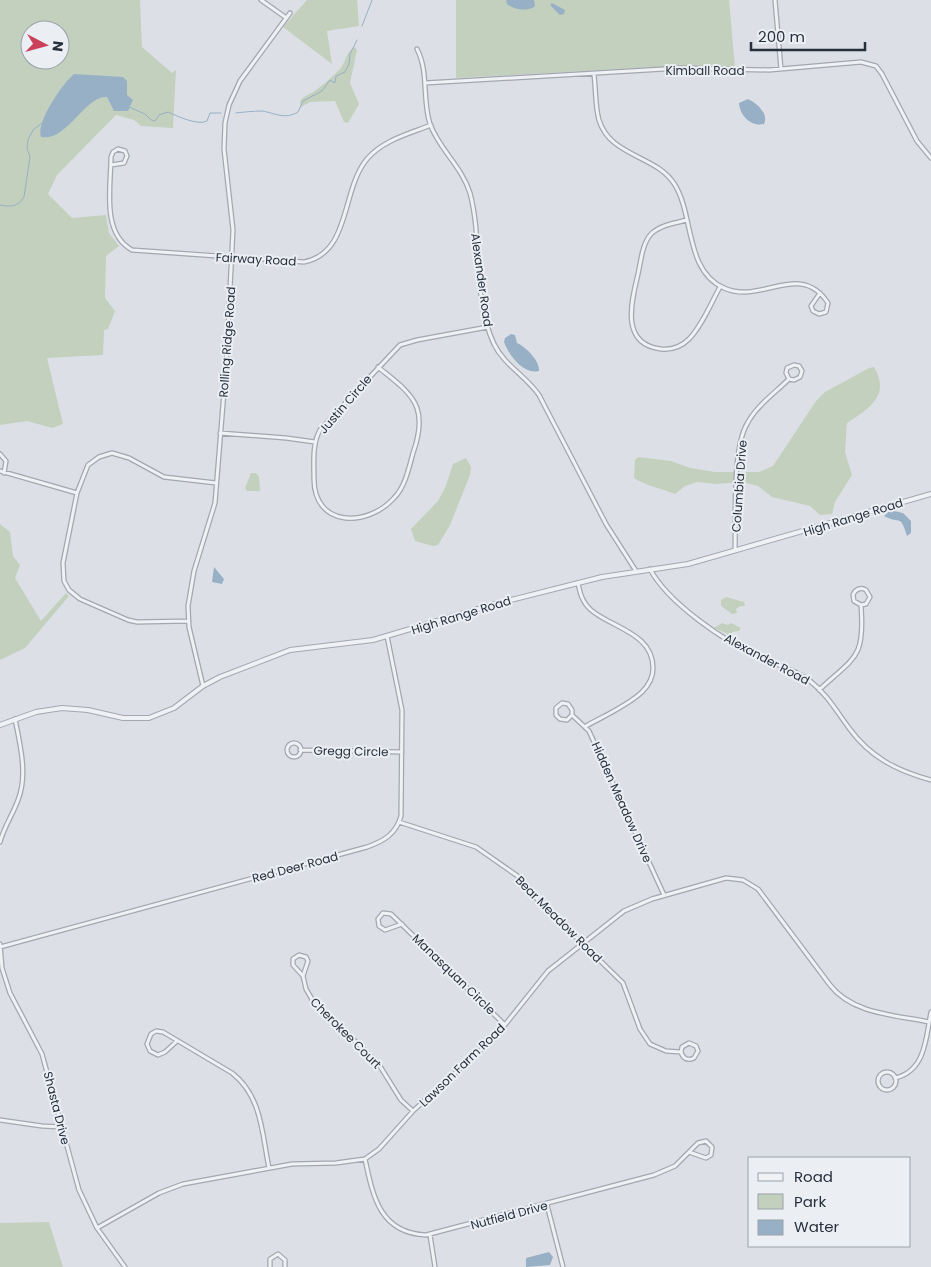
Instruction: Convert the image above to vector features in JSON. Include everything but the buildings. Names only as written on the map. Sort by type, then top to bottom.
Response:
[{"type":"street","points":[[261,0],[285,18]]},
{"type":"street","points":[[775,0],[781,69]]},
{"type":"street","name":"Rolling Ridge Road","points":[[203,686],[188,621],[192,579],[215,503],[232,258],[232,214],[223,140],[227,114],[240,81],[290,12]]},
{"type":"street","name":"Alexander Road","points":[[418,49],[423,64],[431,125],[469,191],[488,327],[500,354],[539,395],[606,524],[636,571]]},
{"type":"street","name":"Kimball Road","points":[[425,83],[692,68],[781,69],[853,61],[876,66],[885,77],[917,141],[931,158]]},
{"type":"street","points":[[594,75],[598,112],[606,133],[618,146],[658,167],[668,176],[678,190],[701,267],[720,286],[745,293],[796,283],[810,286],[820,293],[827,301],[826,312],[820,314],[814,312],[811,306],[820,293]]},
{"type":"street","name":"Fairway Road","points":[[111,165],[112,222],[116,235],[124,245],[141,252],[300,262],[324,254],[337,236],[352,185],[368,158],[385,144],[431,125]]},
{"type":"street","points":[[120,149],[125,151],[127,156],[124,162],[111,165],[113,152],[120,149]]},
{"type":"street","points":[[687,220],[656,230],[646,243],[630,310],[634,331],[643,342],[654,348],[668,349],[680,345],[694,333],[720,286]]},
{"type":"street","name":"Justin Circle","points":[[378,367],[409,395],[419,416],[418,440],[405,479],[395,498],[381,509],[362,517],[348,519],[329,512],[320,503],[315,491],[315,442],[320,430],[378,367],[396,348],[408,342],[488,327]]},
{"type":"street","name":"Columbia Drive","points":[[735,551],[740,441],[746,424],[757,410],[789,379],[794,380],[800,377],[802,371],[799,366],[794,364],[787,368],[786,373],[789,379]]},
{"type":"street","points":[[220,433],[315,442]]},
{"type":"street","points":[[0,454],[6,460],[2,472],[77,493]]},
{"type":"street","points":[[188,621],[137,622],[128,620],[80,599],[69,590],[64,581],[63,563],[77,493],[88,464],[99,457],[112,454],[130,458],[164,477],[216,483]]},
{"type":"street","name":"High Range Road","points":[[0,725],[44,710],[62,708],[88,710],[131,719],[149,718],[182,703],[203,686],[228,673],[290,650],[355,643],[387,636],[496,604],[578,583],[636,571],[688,564],[870,510],[931,494]]},
{"type":"street","name":"Alexander Road","points":[[650,569],[660,585],[693,615],[754,655],[801,675],[819,690],[872,755],[896,767],[931,780]]},
{"type":"street","points":[[578,583],[581,597],[587,606],[595,613],[639,639],[648,649],[653,666],[651,678],[641,693],[586,726]]},
{"type":"street","points":[[861,588],[866,590],[870,597],[868,602],[861,605],[856,603],[853,598],[854,592],[861,588]]},
{"type":"street","points":[[819,690],[851,661],[858,650],[862,634],[861,605]]},
{"type":"street","points":[[387,636],[402,710],[399,822]]},
{"type":"street","name":"Hidden Meadow Drive","points":[[572,715],[568,719],[561,720],[556,715],[556,709],[560,704],[568,704],[572,710],[572,715],[586,726],[664,895]]},
{"type":"street","points":[[0,842],[18,799],[22,782],[21,756],[14,719]]},
{"type":"street","name":"Gregg Circle","points":[[294,744],[298,745],[300,750],[294,757],[287,752],[288,746],[294,744]]},
{"type":"street","name":"Gregg Circle","points":[[300,750],[402,752]]},
{"type":"street","name":"Bear Meadow Road","points":[[399,822],[480,849],[520,877],[537,899],[623,983],[640,1029],[650,1044],[666,1051],[681,1052]]},
{"type":"street","name":"Red Deer Road","points":[[0,945],[367,847],[387,838],[399,822]]},
{"type":"street","name":"Lawson Farm Road","points":[[365,1159],[379,1149],[413,1111],[486,1046],[548,971],[624,910],[664,895],[726,878],[747,882],[761,893],[839,995],[858,1006],[929,1022]]},
{"type":"street","name":"Manasquan Circle","points":[[402,924],[384,929],[379,926],[378,919],[382,913],[389,912],[402,924],[506,1024]]},
{"type":"street","name":"Shasta Drive","points":[[0,945],[7,984],[42,1054],[79,1190],[97,1228],[125,1267]]},
{"type":"street","name":"Cherokee Court","points":[[302,976],[308,961],[306,957],[299,955],[294,958],[293,964],[302,976],[306,992],[378,1064],[398,1096],[413,1111]]},
{"type":"street","points":[[896,1078],[906,1075],[919,1062],[931,1012]]},
{"type":"street","points":[[177,1041],[160,1054],[151,1052],[146,1044],[149,1035],[158,1031],[177,1041],[232,1073],[248,1088],[258,1108],[269,1168]]},
{"type":"street","name":"Bear Meadow Road","points":[[689,1043],[696,1046],[698,1051],[694,1058],[689,1060],[681,1052],[684,1045],[689,1043]]},
{"type":"street","points":[[886,1072],[896,1078],[894,1086],[890,1089],[884,1089],[879,1083],[881,1075],[886,1072]]},
{"type":"street","points":[[0,1120],[62,1127]]},
{"type":"street","name":"Nutfield Drive","points":[[365,1159],[379,1207],[388,1222],[408,1232],[430,1234],[547,1205],[661,1173],[675,1166],[690,1152],[703,1141],[709,1142],[712,1147],[711,1155],[706,1158],[690,1152]]},
{"type":"street","points":[[97,1228],[139,1203],[175,1186],[301,1163],[336,1163],[365,1159]]},
{"type":"street","points":[[547,1205],[563,1267]]},
{"type":"street","points":[[430,1234],[435,1267]]},
{"type":"street","points":[[269,1267],[271,1257],[278,1254],[285,1260],[285,1267]]},
{"type":"green space","points":[[0,0],[140,0],[142,47],[172,73],[176,70],[173,128],[141,126],[134,120],[116,115],[57,175],[48,194],[72,218],[106,215],[109,233],[119,246],[106,256],[105,298],[115,311],[108,329],[104,330],[103,355],[47,358],[63,424],[52,428],[27,421],[0,425]]},
{"type":"green space","points":[[307,0],[357,0],[359,26],[327,31],[332,64],[283,27]]},
{"type":"green space","points":[[456,0],[729,0],[735,67],[655,67],[456,78]]},
{"type":"green space","points":[[355,47],[357,50],[350,83],[359,104],[348,123],[344,122],[335,101],[310,102],[301,107],[300,101],[337,72],[350,51]]},
{"type":"green space","points":[[874,367],[879,377],[879,393],[870,407],[847,423],[845,452],[852,475],[835,502],[832,514],[820,515],[810,506],[772,497],[758,486],[742,482],[716,484],[697,482],[685,486],[675,494],[634,478],[635,460],[638,457],[671,461],[690,468],[715,472],[759,472],[773,466],[816,401],[825,392]]},
{"type":"green space","points":[[466,458],[471,467],[470,475],[450,525],[438,545],[433,546],[415,541],[411,529],[438,501],[445,488],[453,464]]},
{"type":"green space","points":[[251,473],[256,473],[259,477],[260,491],[247,491],[245,488]]},
{"type":"green space","points":[[0,524],[10,532],[13,556],[20,565],[15,578],[41,621],[66,593],[69,596],[25,648],[0,660]]},
{"type":"green space","points":[[726,597],[744,602],[745,606],[740,606],[736,609],[737,613],[732,614],[721,606],[721,600]]},
{"type":"green space","points":[[722,623],[728,625],[731,623],[741,628],[739,631],[732,632],[730,637],[726,633],[714,628]]},
{"type":"green space","points":[[49,1222],[63,1267],[0,1267],[0,1223]]},
{"type":"water","points":[[506,0],[534,0],[535,6],[525,10],[517,9],[507,4]]},
{"type":"water","points":[[552,3],[565,10],[564,14],[560,15],[550,5]]},
{"type":"water","points":[[74,74],[123,77],[127,81],[127,95],[133,100],[128,111],[114,111],[107,97],[99,98],[83,110],[59,133],[50,137],[41,137],[40,130],[46,113],[57,94]]},
{"type":"water","points":[[748,99],[755,103],[764,113],[764,124],[755,124],[744,116],[739,103]]},
{"type":"water","points":[[511,334],[515,335],[517,343],[535,359],[539,371],[527,370],[522,367],[509,353],[504,342],[505,338]]},
{"type":"water","points":[[890,510],[903,513],[911,521],[911,533],[907,536],[901,522],[884,516]]},
{"type":"water","points":[[214,567],[224,579],[222,584],[212,582]]},
{"type":"water","points":[[549,1252],[553,1257],[550,1265],[526,1267],[526,1258]]},
{"type":"waterway","points":[[362,26],[372,0]]},
{"type":"waterway","points":[[236,113],[262,111],[289,116],[298,112],[303,101],[322,91],[330,80],[335,83],[336,76],[345,72],[349,64],[350,54],[357,40]]},
{"type":"waterway","points":[[129,107],[155,121],[159,115],[168,112],[198,122],[207,121],[210,113],[221,113]]},
{"type":"waterway","points":[[0,205],[14,205],[19,203],[24,197],[30,157],[27,148],[28,140],[33,130],[46,120]]}]
